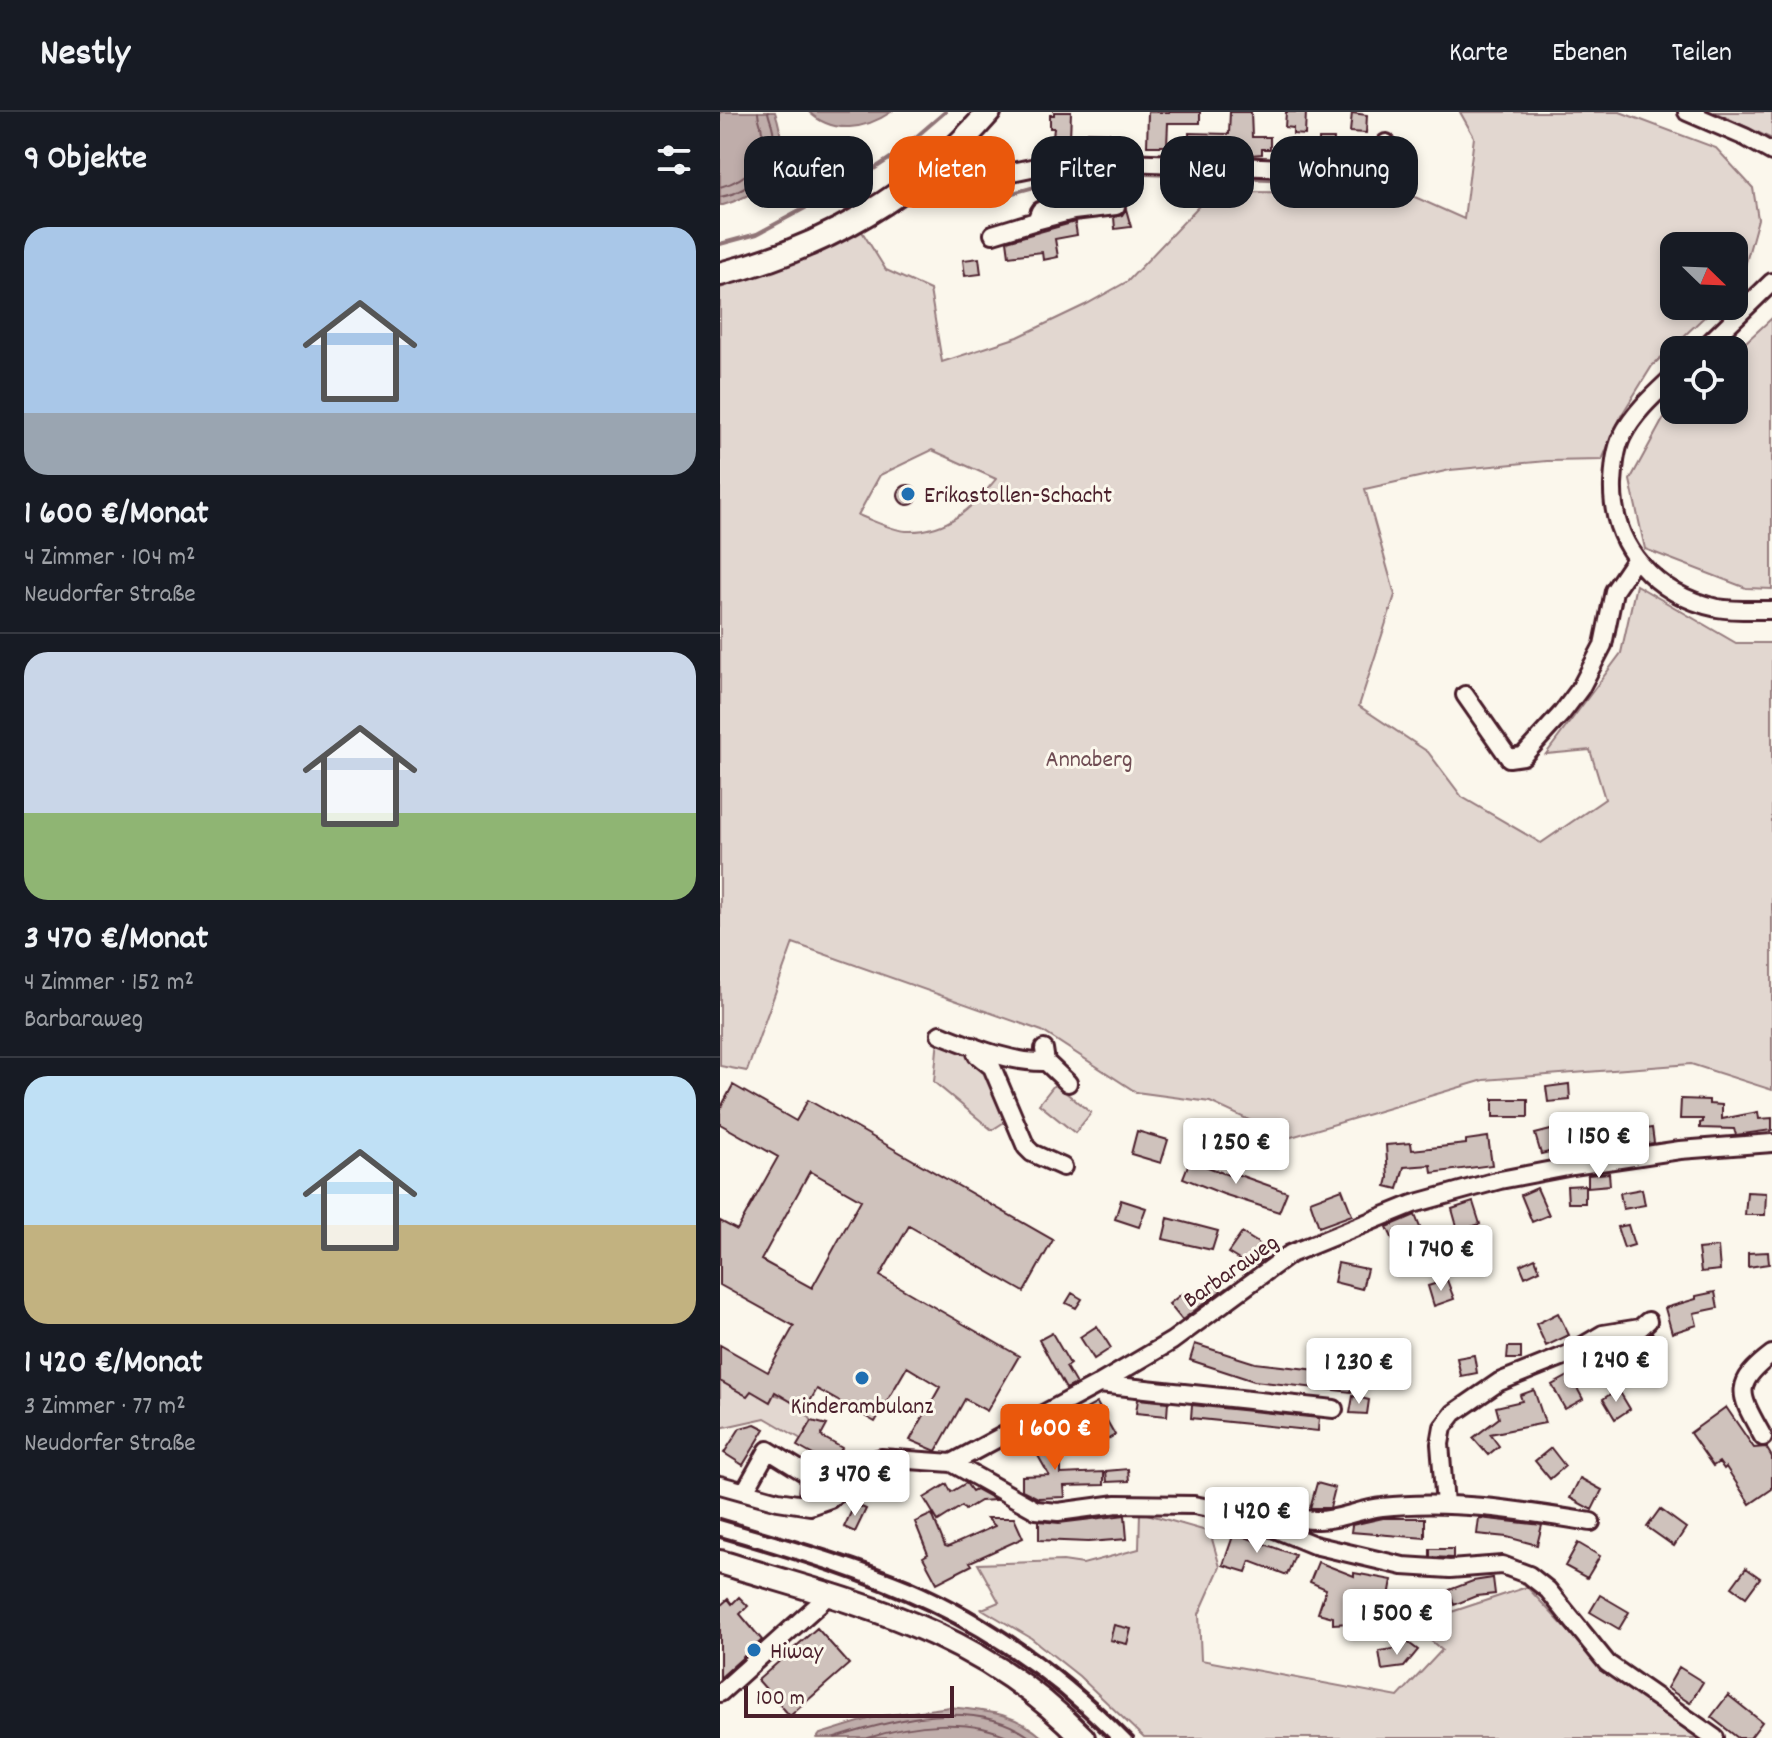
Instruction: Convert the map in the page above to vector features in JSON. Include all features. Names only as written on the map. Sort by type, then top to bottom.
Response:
[{"type":"main road","points":[[966,136],[989,112]]},
{"type":"main road","points":[[720,274],[781,256],[855,221],[889,199]]},
{"type":"main road","points":[[720,1562],[908,1620],[963,1647],[1028,1690],[1083,1738]]},
{"type":"street","points":[[1687,112],[1772,152]]},
{"type":"street","points":[[1144,168],[1270,170]]},
{"type":"street","points":[[1036,221],[1045,208]]},
{"type":"street","points":[[993,234],[1073,211],[1099,208]]},
{"type":"street","points":[[1716,336],[1772,282]]},
{"type":"street","points":[[1660,389],[1643,405],[1622,437],[1614,466],[1613,505],[1623,539],[1635,560],[1680,595],[1717,608],[1772,610]]},
{"type":"street","points":[[1465,695],[1509,758],[1523,756],[1580,689],[1603,645],[1614,591],[1635,560]]},
{"type":"street","points":[[940,1034],[1032,1063],[1045,1056],[1068,1083]]},
{"type":"street","points":[[973,1046],[977,1055],[992,1067],[1026,1147],[1032,1153],[1063,1167]]},
{"type":"street","name":"Barbaraweg","points":[[952,1463],[1172,1341],[1290,1254],[1413,1204],[1500,1180],[1573,1166],[1680,1150],[1772,1143]]},
{"type":"street","points":[[1445,1504],[1440,1444],[1443,1427],[1454,1413],[1499,1382],[1569,1354],[1603,1334],[1640,1328],[1648,1321]]},
{"type":"street","points":[[1763,1437],[1745,1404],[1743,1382],[1752,1369],[1772,1354]]},
{"type":"street","points":[[1099,1384],[1334,1409]]},
{"type":"street","points":[[745,1491],[768,1450],[810,1476],[810,1506]]},
{"type":"street","points":[[720,1485],[778,1501],[810,1506],[830,1499],[868,1462],[881,1458],[952,1463],[1036,1510],[1058,1512],[1117,1504],[1194,1505],[1238,1514],[1314,1545],[1403,1566],[1450,1569],[1502,1565],[1529,1575],[1548,1590],[1607,1663],[1715,1738]]},
{"type":"street","points":[[1238,1514],[1272,1514],[1318,1521],[1380,1507],[1445,1504],[1591,1522]]},
{"type":"street","points":[[720,1693],[830,1594]]},
{"type":"green space","name":"Annaberg","points":[[1460,112],[1620,112],[1716,148],[1753,188],[1758,219],[1748,255],[1748,232],[1660,232],[1660,320],[1701,320],[1684,336],[1660,336],[1660,358],[1652,366],[1621,416],[1602,460],[1547,461],[1450,470],[1365,489],[1395,595],[1359,706],[1428,752],[1462,797],[1541,843],[1605,799],[1590,750],[1546,754],[1621,653],[1636,585],[1736,643],[1772,643],[1772,1090],[1691,1064],[1484,1080],[1288,1138],[1210,1102],[1136,1092],[1042,1031],[793,943],[747,1071],[720,1066],[720,288],[792,262],[861,230],[886,270],[930,290],[942,362],[1018,337],[1085,305],[1128,281],[1197,208],[1254,208],[1254,192],[1270,192],[1270,208],[1418,208],[1418,198],[1464,219],[1474,137]],"holes":[[[932,450],[996,479],[978,500],[946,523],[920,531],[888,527],[858,515],[880,475]]]},
{"type":"green space","points":[[1714,112],[1772,112],[1772,139]]},
{"type":"green space","points":[[1772,318],[1772,589],[1746,588],[1645,549],[1630,480],[1661,424],[1748,424],[1748,340]]},
{"type":"green space","points":[[938,1038],[966,1052],[984,1069],[1009,1119],[992,1130],[934,1082]]},
{"type":"green space","points":[[1055,1084],[1091,1113],[1075,1133],[1039,1104]]},
{"type":"green space","points":[[720,1381],[747,1396],[751,1391],[785,1398],[800,1407],[812,1421],[801,1439],[765,1418],[720,1428]]},
{"type":"green space","points":[[1140,1512],[1210,1532],[1220,1567],[1199,1614],[1201,1660],[1398,1697],[1442,1650],[1412,1625],[1527,1587],[1604,1669],[1706,1738],[1144,1738],[1079,1676],[1031,1638],[982,1609],[999,1602],[978,1564],[1063,1561],[1083,1564],[1139,1549]]},
{"type":"water","points":[[720,112],[775,112],[780,136],[744,136],[744,196],[720,205]]},
{"type":"water","points":[[809,112],[891,112],[860,126],[839,127]]},
{"type":"water","points":[[950,1707],[1010,1718],[1043,1738],[817,1738],[820,1734],[875,1717]]},
{"type":"building","points":[[1054,112],[1071,112],[1070,136],[1053,136],[1050,115]]},
{"type":"building","points":[[1148,112],[1200,112],[1200,123],[1168,123],[1167,136],[1160,136],[1160,146],[1147,146]]},
{"type":"building","points":[[1230,112],[1251,112],[1252,136],[1189,136],[1189,133],[1229,134]]},
{"type":"building","points":[[1286,112],[1306,112],[1305,135],[1293,134],[1293,128],[1285,127]]},
{"type":"building","points":[[1352,113],[1367,115],[1366,133],[1350,132]]},
{"type":"building","points":[[1088,132],[1109,133],[1109,136],[1088,136]]},
{"type":"building","points":[[1254,137],[1270,137],[1270,149],[1262,149],[1262,154],[1254,155]]},
{"type":"building","points":[[1126,209],[1131,227],[1115,229],[1114,217],[1122,215]]},
{"type":"building","points":[[1075,222],[1077,235],[1055,239],[1058,257],[1043,260],[1042,252],[1009,256],[1007,241]]},
{"type":"building","points":[[979,258],[981,274],[965,276],[963,260]]},
{"type":"building","name":"Erikastollen-Schacht","points":[[908,485],[915,488],[918,495],[915,502],[908,505],[901,502],[898,495],[901,488]]},
{"type":"building","points":[[1569,1084],[1570,1100],[1548,1102],[1546,1087]]},
{"type":"building","points":[[733,1085],[796,1121],[808,1100],[1053,1240],[1024,1292],[909,1226],[880,1276],[1019,1356],[987,1411],[965,1399],[936,1451],[910,1440],[940,1387],[907,1367],[875,1422],[817,1389],[805,1410],[775,1392],[770,1402],[751,1391],[747,1396],[720,1381],[720,1345],[768,1372],[794,1326],[720,1285],[720,1221],[737,1230],[778,1157],[720,1124],[720,1109]],"holes":[[[810,1171],[861,1200],[812,1288],[761,1260]]]},
{"type":"building","points":[[1493,1099],[1528,1099],[1528,1117],[1493,1117]]},
{"type":"building","points":[[1681,1099],[1709,1100],[1709,1104],[1722,1105],[1722,1119],[1758,1112],[1759,1119],[1772,1118],[1772,1130],[1736,1135],[1734,1129],[1700,1128],[1703,1119],[1680,1119]]},
{"type":"building","points":[[1598,1118],[1603,1139],[1541,1154],[1535,1134]]},
{"type":"building","points":[[1652,1128],[1654,1143],[1640,1145],[1639,1130]]},
{"type":"building","points":[[1137,1131],[1168,1140],[1161,1163],[1131,1154]]},
{"type":"building","points":[[1488,1137],[1492,1165],[1432,1173],[1431,1165],[1404,1167],[1398,1189],[1386,1186],[1386,1145],[1411,1143],[1412,1150],[1466,1144],[1466,1140]]},
{"type":"building","points":[[1190,1160],[1287,1192],[1279,1212],[1183,1178]]},
{"type":"building","points":[[1609,1173],[1610,1185],[1588,1187],[1588,1175]]},
{"type":"building","points":[[1585,1185],[1585,1203],[1568,1203],[1567,1186]]},
{"type":"building","points":[[1537,1188],[1549,1215],[1532,1222],[1521,1195]]},
{"type":"building","points":[[1342,1189],[1352,1215],[1319,1227],[1310,1201]]},
{"type":"building","points":[[1642,1189],[1645,1205],[1623,1209],[1620,1193]]},
{"type":"building","points":[[1747,1192],[1766,1193],[1765,1215],[1745,1215]]},
{"type":"building","points":[[1121,1200],[1146,1208],[1139,1227],[1115,1219]]},
{"type":"building","points":[[1473,1202],[1480,1224],[1471,1227],[1479,1250],[1465,1255],[1452,1209]]},
{"type":"building","points":[[1415,1215],[1421,1230],[1394,1242],[1387,1227]]},
{"type":"building","points":[[1168,1218],[1218,1231],[1212,1250],[1163,1239]]},
{"type":"building","points":[[1628,1225],[1634,1245],[1624,1248],[1617,1227]]},
{"type":"building","points":[[1242,1233],[1258,1243],[1266,1258],[1253,1265],[1248,1257],[1244,1263],[1228,1253]]},
{"type":"building","points":[[1718,1247],[1720,1270],[1701,1272],[1698,1249]]},
{"type":"building","points":[[1768,1252],[1769,1264],[1748,1267],[1748,1253]]},
{"type":"building","points":[[1535,1258],[1540,1270],[1525,1277],[1520,1265]]},
{"type":"building","points":[[1338,1263],[1367,1269],[1362,1289],[1334,1282]]},
{"type":"building","points":[[1447,1280],[1454,1299],[1434,1306],[1428,1286]]},
{"type":"building","points":[[1215,1281],[1221,1291],[1182,1320],[1169,1304],[1183,1293],[1194,1300],[1201,1290]]},
{"type":"building","points":[[1715,1292],[1718,1308],[1694,1313],[1697,1325],[1672,1333],[1665,1308]]},
{"type":"building","points":[[1072,1293],[1082,1299],[1076,1308],[1066,1303]]},
{"type":"building","points":[[1558,1313],[1569,1335],[1546,1346],[1536,1324]]},
{"type":"building","points":[[1097,1326],[1111,1348],[1094,1359],[1080,1337]]},
{"type":"building","points":[[1652,1332],[1662,1354],[1650,1359],[1643,1339]]},
{"type":"building","points":[[1052,1333],[1070,1364],[1066,1367],[1076,1384],[1066,1389],[1039,1340]]},
{"type":"building","points":[[1195,1344],[1255,1363],[1353,1374],[1351,1392],[1254,1381],[1190,1360]]},
{"type":"building","points":[[1508,1347],[1521,1347],[1521,1359],[1507,1359]]},
{"type":"building","points":[[1474,1355],[1477,1373],[1461,1376],[1457,1358]]},
{"type":"building","points":[[1570,1375],[1583,1399],[1565,1409],[1552,1385]]},
{"type":"building","points":[[1618,1389],[1630,1409],[1615,1419],[1603,1399]]},
{"type":"building","points":[[1534,1390],[1545,1423],[1490,1434],[1499,1446],[1488,1455],[1473,1438],[1499,1418],[1496,1407],[1522,1401],[1520,1395]]},
{"type":"building","points":[[1353,1396],[1369,1400],[1367,1414],[1350,1413]]},
{"type":"building","points":[[1138,1399],[1168,1402],[1167,1416],[1136,1413]]},
{"type":"building","points":[[1097,1403],[1115,1435],[1103,1442],[1095,1428],[1087,1432],[1077,1414]]},
{"type":"building","points":[[1192,1405],[1319,1418],[1318,1431],[1191,1418]]},
{"type":"building","points":[[1726,1407],[1754,1448],[1766,1447],[1772,1457],[1772,1489],[1750,1504],[1726,1467],[1724,1469],[1719,1462],[1713,1466],[1690,1433]]},
{"type":"building","points":[[812,1421],[827,1425],[821,1436],[842,1448],[831,1465],[797,1446]]},
{"type":"building","points":[[755,1424],[765,1429],[743,1465],[724,1453],[740,1428]]},
{"type":"building","points":[[1048,1430],[1061,1452],[1061,1474],[1104,1472],[1104,1485],[1064,1486],[1065,1497],[1038,1498],[1022,1490],[1022,1476],[1049,1475],[1029,1440]]},
{"type":"building","points":[[1551,1448],[1565,1466],[1550,1479],[1535,1461]]},
{"type":"building","points":[[1128,1469],[1129,1481],[1107,1482],[1106,1471]]},
{"type":"building","points":[[1580,1478],[1602,1490],[1592,1510],[1570,1498]]},
{"type":"building","points":[[966,1483],[972,1491],[976,1489],[996,1500],[980,1501],[965,1510],[962,1506],[938,1521],[924,1498],[947,1484],[951,1492]]},
{"type":"building","points":[[1317,1483],[1335,1488],[1330,1508],[1310,1508]]},
{"type":"building","points":[[855,1504],[866,1509],[855,1532],[844,1527]]},
{"type":"building","points":[[1660,1509],[1686,1528],[1674,1546],[1647,1527]]},
{"type":"building","points":[[932,1514],[948,1547],[995,1526],[987,1518],[1014,1518],[1023,1538],[970,1562],[972,1565],[937,1583],[923,1557],[928,1554],[915,1522]]},
{"type":"building","points":[[1125,1515],[1127,1539],[1088,1542],[1039,1540],[1039,1521],[1059,1523]]},
{"type":"building","points":[[1383,1518],[1425,1518],[1425,1538],[1351,1532],[1352,1525]]},
{"type":"building","points":[[1479,1518],[1542,1525],[1537,1545],[1507,1537],[1477,1534]]},
{"type":"building","points":[[1234,1533],[1295,1555],[1287,1575],[1250,1561],[1246,1572],[1223,1565]]},
{"type":"building","points":[[1578,1543],[1600,1556],[1587,1578],[1565,1566]]},
{"type":"building","points":[[1430,1549],[1453,1549],[1453,1558],[1430,1557]]},
{"type":"building","points":[[1318,1562],[1354,1576],[1354,1573],[1392,1580],[1388,1602],[1360,1597],[1360,1617],[1351,1623],[1333,1624],[1333,1617],[1318,1613],[1326,1589],[1310,1582]]},
{"type":"building","points":[[1746,1568],[1760,1578],[1746,1597],[1732,1587]]},
{"type":"building","points":[[1493,1578],[1495,1594],[1476,1596],[1454,1605],[1449,1590]]},
{"type":"building","points":[[1600,1595],[1629,1612],[1619,1629],[1590,1612]]},
{"type":"building","points":[[739,1597],[748,1606],[740,1614],[762,1640],[720,1678],[720,1606],[728,1599],[732,1604]]},
{"type":"building","points":[[1114,1625],[1131,1629],[1127,1644],[1110,1640]]},
{"type":"building","points":[[817,1628],[849,1664],[790,1716],[758,1680]]},
{"type":"building","points":[[1406,1641],[1418,1650],[1404,1667],[1382,1670],[1379,1651],[1400,1648]]},
{"type":"building","points":[[1679,1667],[1703,1682],[1690,1703],[1667,1688]]},
{"type":"building","points":[[1728,1695],[1762,1722],[1750,1738],[1738,1738],[1711,1717]]},
{"type":"waterway","points":[[720,244],[757,234],[857,180],[895,155],[945,112]]},
{"type":"waterway","points":[[1144,174],[1270,179]]},
{"type":"waterway","points":[[1015,192],[1031,188]]},
{"type":"railway","points":[[720,1519],[864,1563],[942,1595],[1001,1629],[1057,1669],[1133,1738]]},
{"type":"railway","points":[[720,1537],[830,1571],[928,1610],[1020,1664],[1108,1738]]},
{"type":"place","name":"Erikastollen-Schacht","points":[[908,494]]},
{"type":"place","name":"Kinderambulanz","points":[[862,1378]]},
{"type":"place","name":"Hiway","points":[[754,1650]]}]
